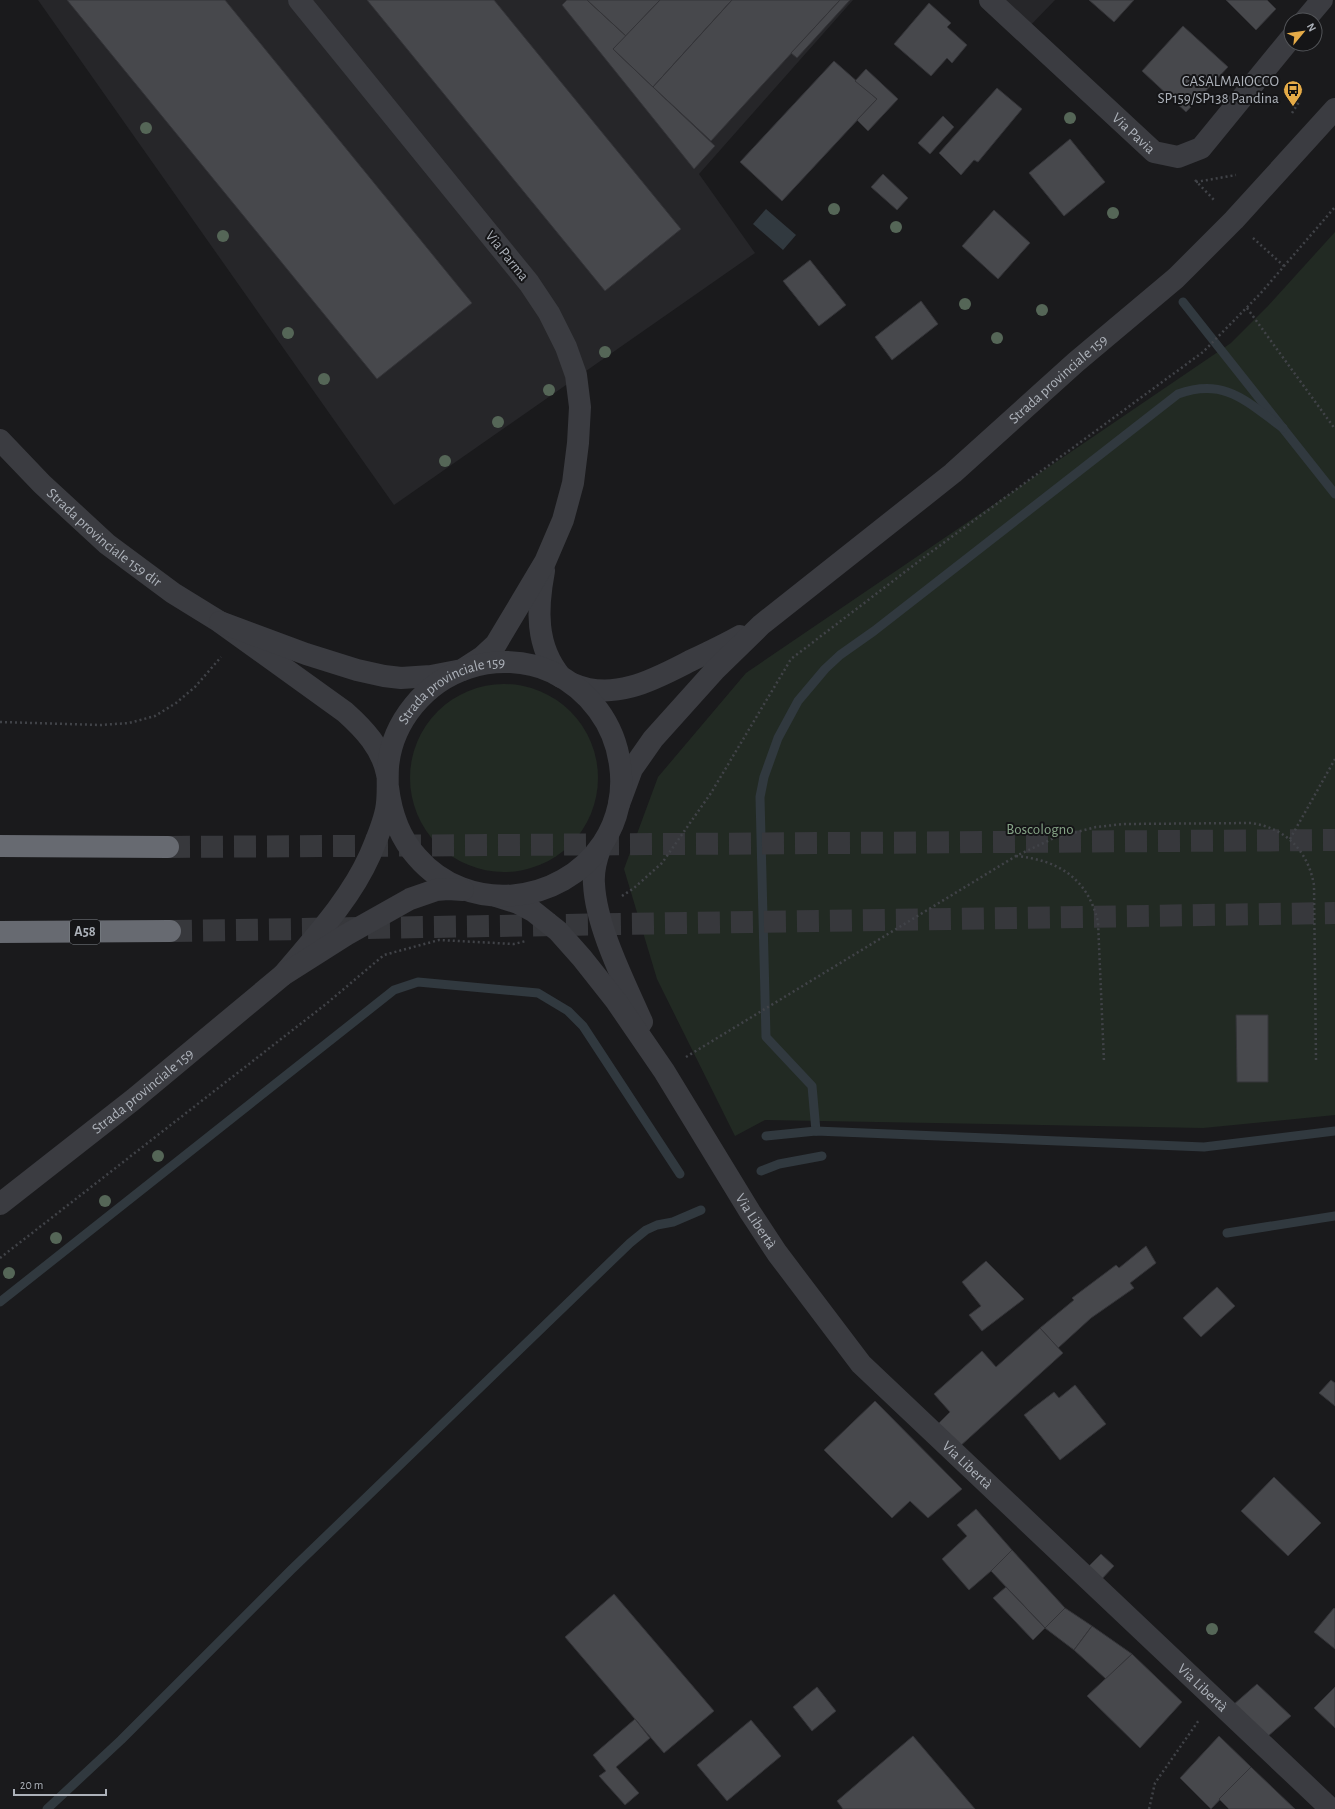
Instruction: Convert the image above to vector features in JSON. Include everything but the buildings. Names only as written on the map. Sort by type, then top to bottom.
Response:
[{"type":"highway","points":[[0,846],[168,847]]},
{"type":"highway","name":"A58","points":[[0,932],[170,931]]},
{"type":"street","name":"Via Parma","points":[[299,0],[529,283],[549,313],[566,347],[576,375],[580,407],[578,443],[573,483],[563,520],[545,562]]},
{"type":"street","name":"Via Pavia","points":[[990,0],[1154,152],[1178,157],[1200,148],[1283,48]]},
{"type":"street","points":[[1312,12],[1322,0]]},
{"type":"street","name":"Strada provinciale 159","points":[[0,1204],[140,1094],[283,975],[346,935],[410,899],[436,890],[452,889],[496,896],[525,895],[557,884],[584,865],[603,843],[611,828],[632,769],[653,739],[715,670],[761,625],[953,473],[1076,362],[1176,278],[1234,220],[1335,110]]},
{"type":"street","name":"Strada provinciale 159 dir","points":[[0,440],[42,484],[107,544],[173,593],[239,635],[354,720],[369,737],[380,753],[388,783]]},
{"type":"street","points":[[462,670],[482,657],[496,644],[545,562]]},
{"type":"street","points":[[545,562],[540,591],[540,632],[550,661],[564,679]]},
{"type":"street","name":"Strada provinciale 159 dir","points":[[220,622],[298,651],[384,676],[417,678],[443,675],[462,670]]},
{"type":"street","name":"Strada provinciale 159","points":[[283,975],[331,916],[359,877],[372,851],[385,816],[388,767],[392,747],[399,727],[421,697],[433,686],[462,670],[490,663],[514,662],[538,667],[583,688],[600,691],[619,689],[640,684],[679,667],[761,625]]},
{"type":"street","name":"Strada provinciale 159","points":[[564,679],[581,691],[596,706],[614,738],[619,754],[621,771],[619,804]]},
{"type":"street","name":"Strada provinciale 159","points":[[388,783],[391,808],[396,823],[415,855],[438,875],[452,884],[471,891]]},
{"type":"street","points":[[603,843],[596,863],[594,884],[601,919],[615,960],[664,1071]]},
{"type":"street","points":[[496,896],[518,903],[533,911],[558,931],[582,958],[616,1001],[664,1071]]},
{"type":"street","name":"Via Libertà","points":[[664,1071],[750,1212],[777,1253],[861,1364],[1331,1809]]},
{"type":"path","points":[[1290,115],[1299,102]]},
{"type":"path","points":[[1196,182],[1243,174]]},
{"type":"path","points":[[1203,352],[1247,308],[1335,207]]},
{"type":"path","points":[[1247,308],[1335,429]]},
{"type":"path","points":[[0,722],[101,725],[129,724],[154,716],[176,703],[194,687],[239,635]]},
{"type":"path","points":[[1290,839],[1335,759]]},
{"type":"path","points":[[664,1071],[1016,856],[1054,838],[1082,830],[1110,825],[1251,823],[1272,828],[1290,839],[1304,855],[1314,885],[1316,1060]]},
{"type":"path","points":[[1016,856],[1040,859],[1061,868],[1070,874],[1085,891],[1096,912],[1098,922],[1104,1062]]},
{"type":"path","points":[[1149,1809],[1155,1783],[1214,1698]]},
{"type":"shaded area","points":[[38,0],[853,0],[699,174],[755,253],[394,505]]},
{"type":"shaded area","points":[[990,0],[1055,0],[1024,32]]},
{"type":"shaded area","points":[[766,209],[796,235],[783,250],[753,224]]},
{"type":"green space","name":"Boscologno","points":[[1335,232],[1335,1115],[1203,1128],[765,1120],[735,1136],[657,979],[624,869],[658,777],[746,673],[1231,343],[1267,307]]},
{"type":"green space","points":[[504,684],[531,688],[548,695],[570,712],[587,734],[594,751],[598,778],[594,805],[587,822],[570,844],[548,861],[531,868],[504,872],[477,868],[460,861],[438,844],[421,822],[414,805],[410,778],[414,751],[421,734],[438,712],[460,695],[477,688]]},
{"type":"waterway","points":[[1183,302],[1335,494]]},
{"type":"waterway","points":[[816,1131],[812,1086],[766,1037],[760,797],[764,777],[778,738],[798,701],[825,669],[840,655],[874,631],[1178,394],[1209,388],[1222,390],[1246,401],[1283,428]]},
{"type":"waterway","points":[[0,1302],[394,990],[418,982],[538,993],[568,1011],[583,1026],[680,1174]]},
{"type":"waterway","points":[[766,1136],[816,1131],[1204,1147],[1335,1131]]},
{"type":"waterway","points":[[761,1171],[779,1164],[822,1156]]},
{"type":"waterway","points":[[47,1809],[121,1740],[291,1570],[630,1243],[646,1230],[657,1225],[673,1222],[701,1210]]},
{"type":"waterway","points":[[1227,1233],[1335,1216]]},
{"type":"tunnel","points":[[168,847],[1335,840]]},
{"type":"tunnel","points":[[170,931],[1335,913]]},
{"type":"place","name":"CASALMAIOCCO SP159/SP138 Pandina","points":[[1293,107]]}]
